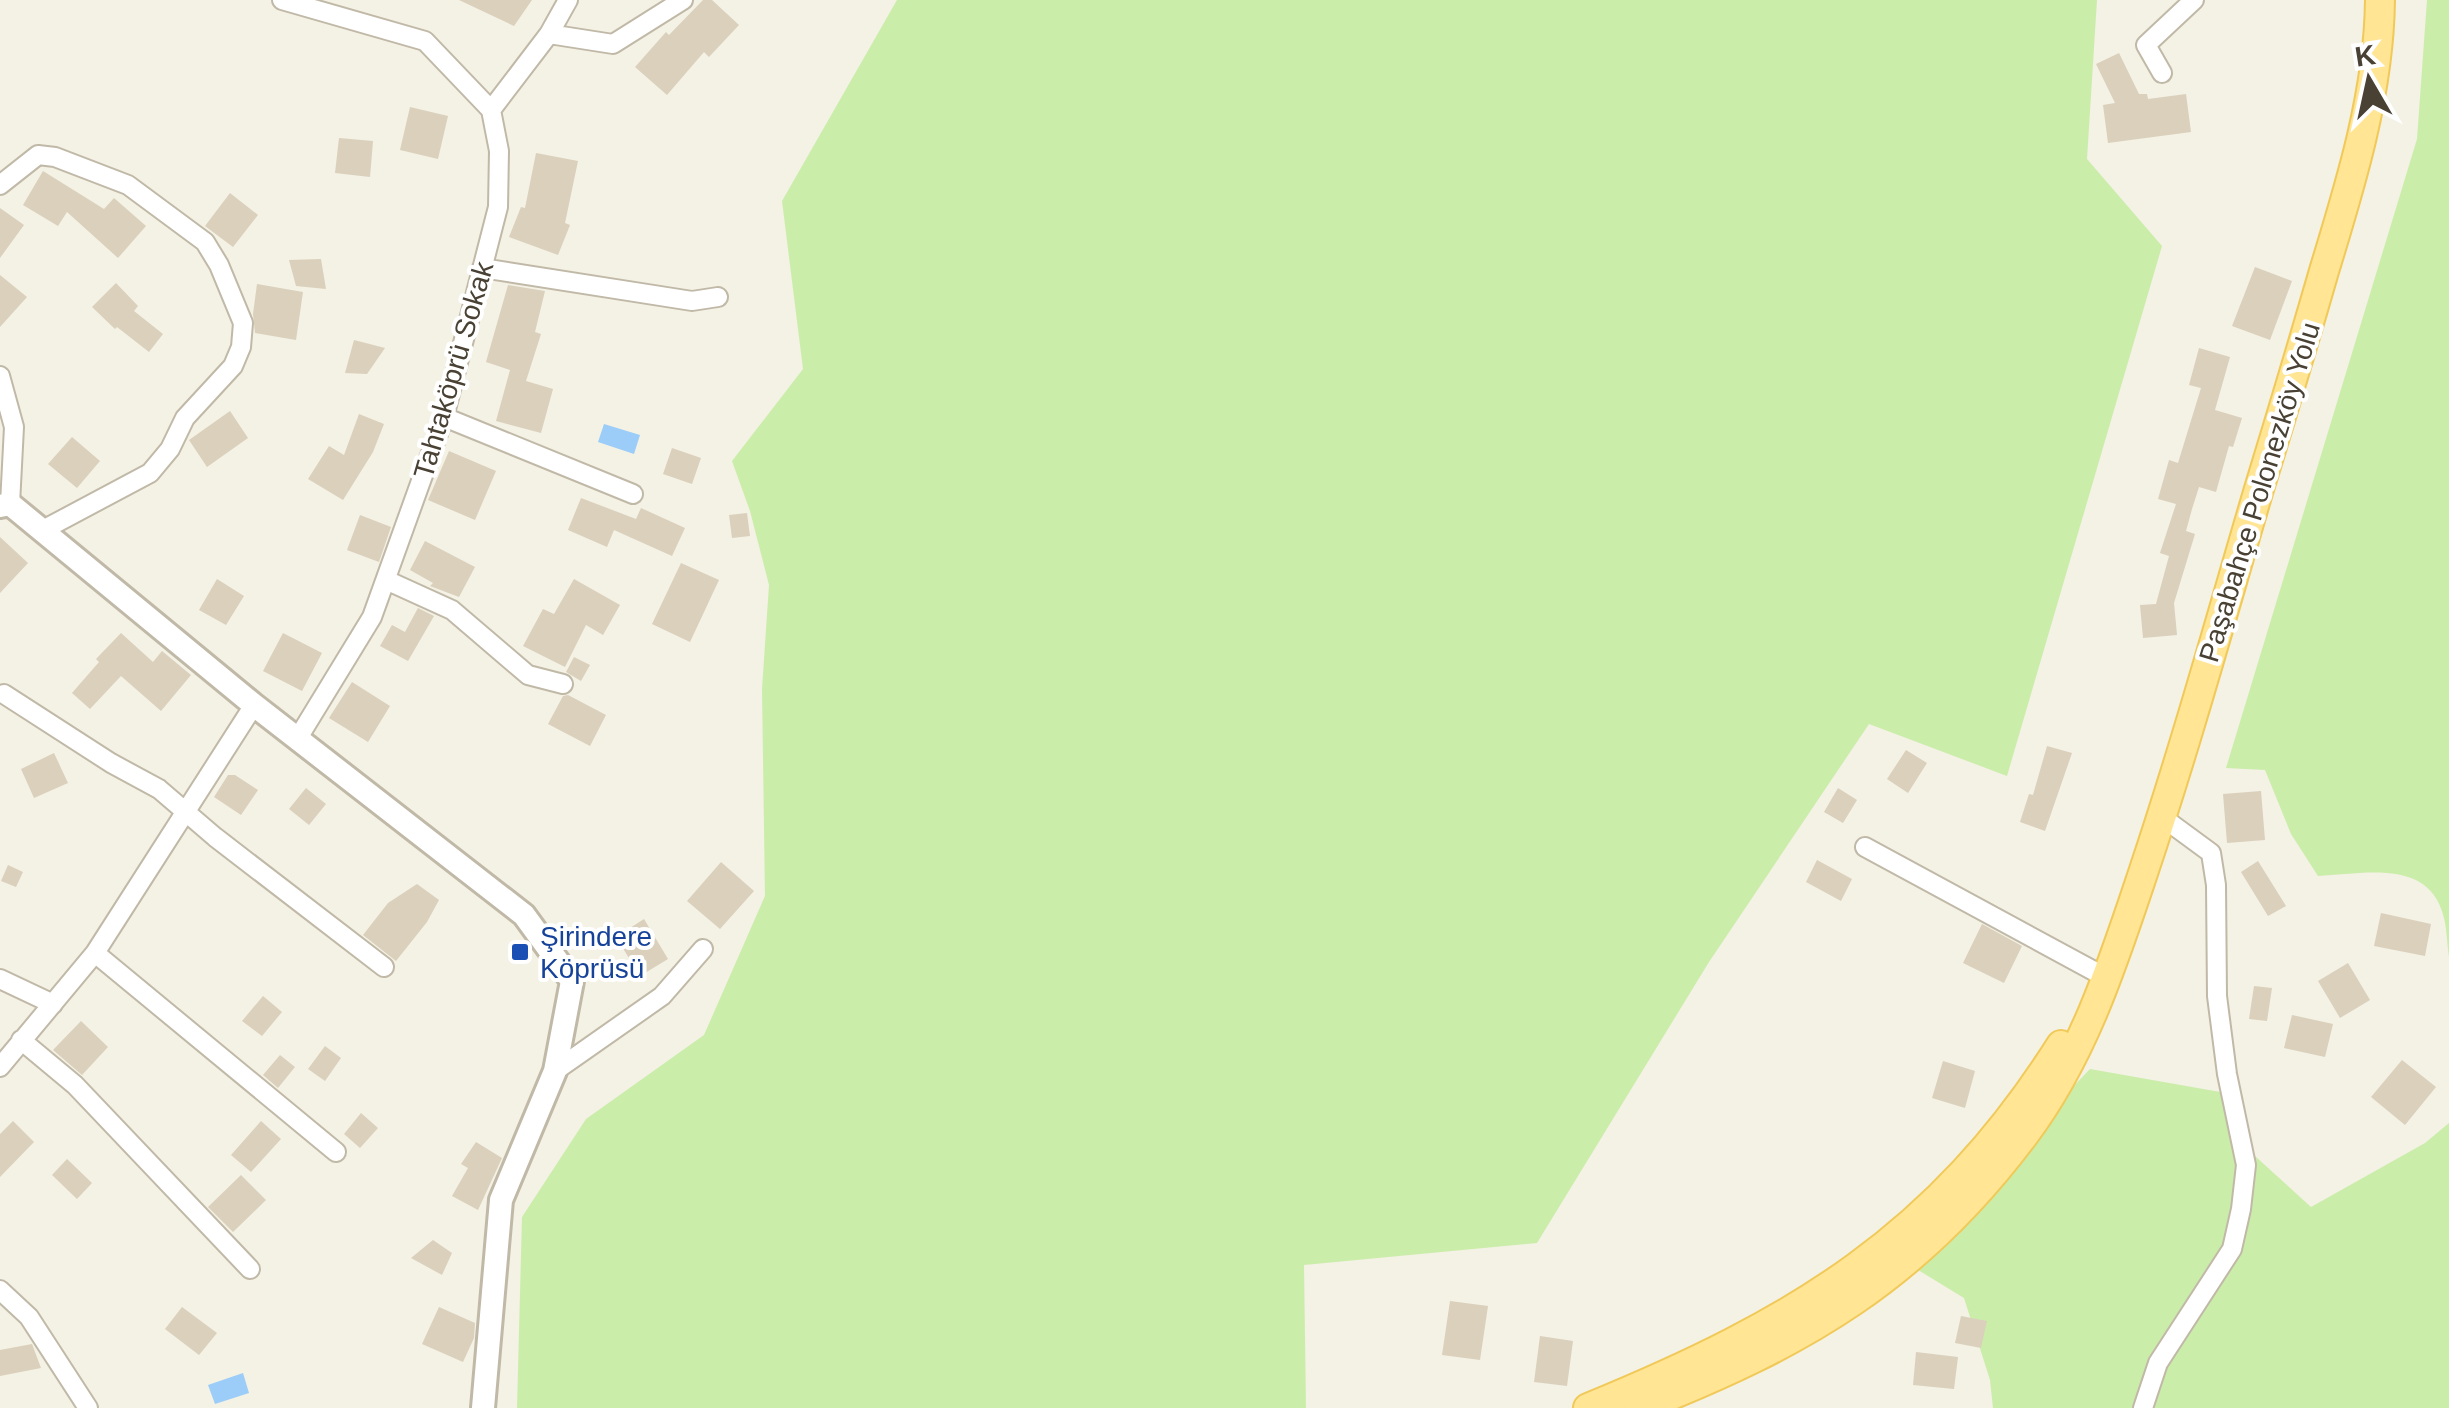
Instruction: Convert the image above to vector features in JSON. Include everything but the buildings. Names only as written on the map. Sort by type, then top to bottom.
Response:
[{"type":"main road","name":"Paşabahçe Polonezköy Yolu","points":[[1639,1408],[1725,1374],[1797,1338],[1867,1292],[1924,1247],[1986,1182],[2057,1088],[2082,1042],[2162,816],[2340,219],[2368,110],[2380,0]]},
{"type":"main road","name":"Paşabahçe Polonezköy Yolu","points":[[1588,1408],[1745,1338],[1818,1295],[1896,1238],[1932,1207],[2010,1121],[2105,977]]},
{"type":"street","points":[[282,0],[425,41],[491,110],[549,34],[568,0]]},
{"type":"street","points":[[549,34],[614,44],[683,0]]},
{"type":"street","points":[[2162,73],[2146,45],[2194,0]]},
{"type":"street","name":"Tahtaköprü Sokak","points":[[298,738],[372,617],[444,418],[498,207],[499,151],[491,110]]},
{"type":"street","points":[[0,186],[38,156],[55,157],[128,185],[205,242],[243,323],[241,347],[233,366],[185,418],[170,449],[150,473],[41,531]]},
{"type":"street","points":[[482,268],[692,302],[718,297]]},
{"type":"street","points":[[0,376],[14,427],[5,505],[254,706],[524,915],[572,981],[555,1071],[501,1200],[481,1407]]},
{"type":"street","points":[[444,418],[633,494]]},
{"type":"street","points":[[386,580],[452,610],[528,676],[564,684]]},
{"type":"street","points":[[4,694],[159,789],[384,967]]},
{"type":"street","points":[[0,1067],[95,953],[254,706]]},
{"type":"street","points":[[2143,1408],[2158,1363],[2232,1249],[2246,1166],[2227,1074],[2217,996],[2212,853],[2162,816]]},
{"type":"street","points":[[1865,847],[2105,977]]},
{"type":"street","points":[[555,1071],[662,996],[704,949]]},
{"type":"street","points":[[95,953],[336,1152]]},
{"type":"street","points":[[0,979],[53,1004]]},
{"type":"street","points":[[20,1040],[75,1084],[250,1269]]},
{"type":"street","points":[[0,1290],[29,1317],[88,1408]]},
{"type":"green space","points":[[897,0],[2097,0],[2087,159],[2162,246],[2007,776],[1869,724],[1709,962],[1537,1243],[1304,1265],[1306,1408],[517,1408],[522,1217],[586,1119],[704,1035],[765,896],[762,689],[769,585],[732,461],[803,369],[782,201]]},
{"type":"green space","points":[[2427,0],[2449,0],[2449,957],[2444,918],[2425,886],[2393,874],[2318,876],[2291,834],[2265,770],[2226,768],[2417,139]]},
{"type":"green space","points":[[2090,1069],[2226,1093],[2245,1147],[2311,1207],[2425,1143],[2449,1123],[2449,1408],[1993,1408],[1990,1380],[1964,1298],[1905,1262]]},
{"type":"water","points":[[604,424],[640,435],[634,454],[598,442]]},
{"type":"water","points":[[243,1373],[249,1393],[215,1404],[208,1385]]},
{"type":"place","name":"Şirindere Köprüsü","points":[[520,952]]}]
